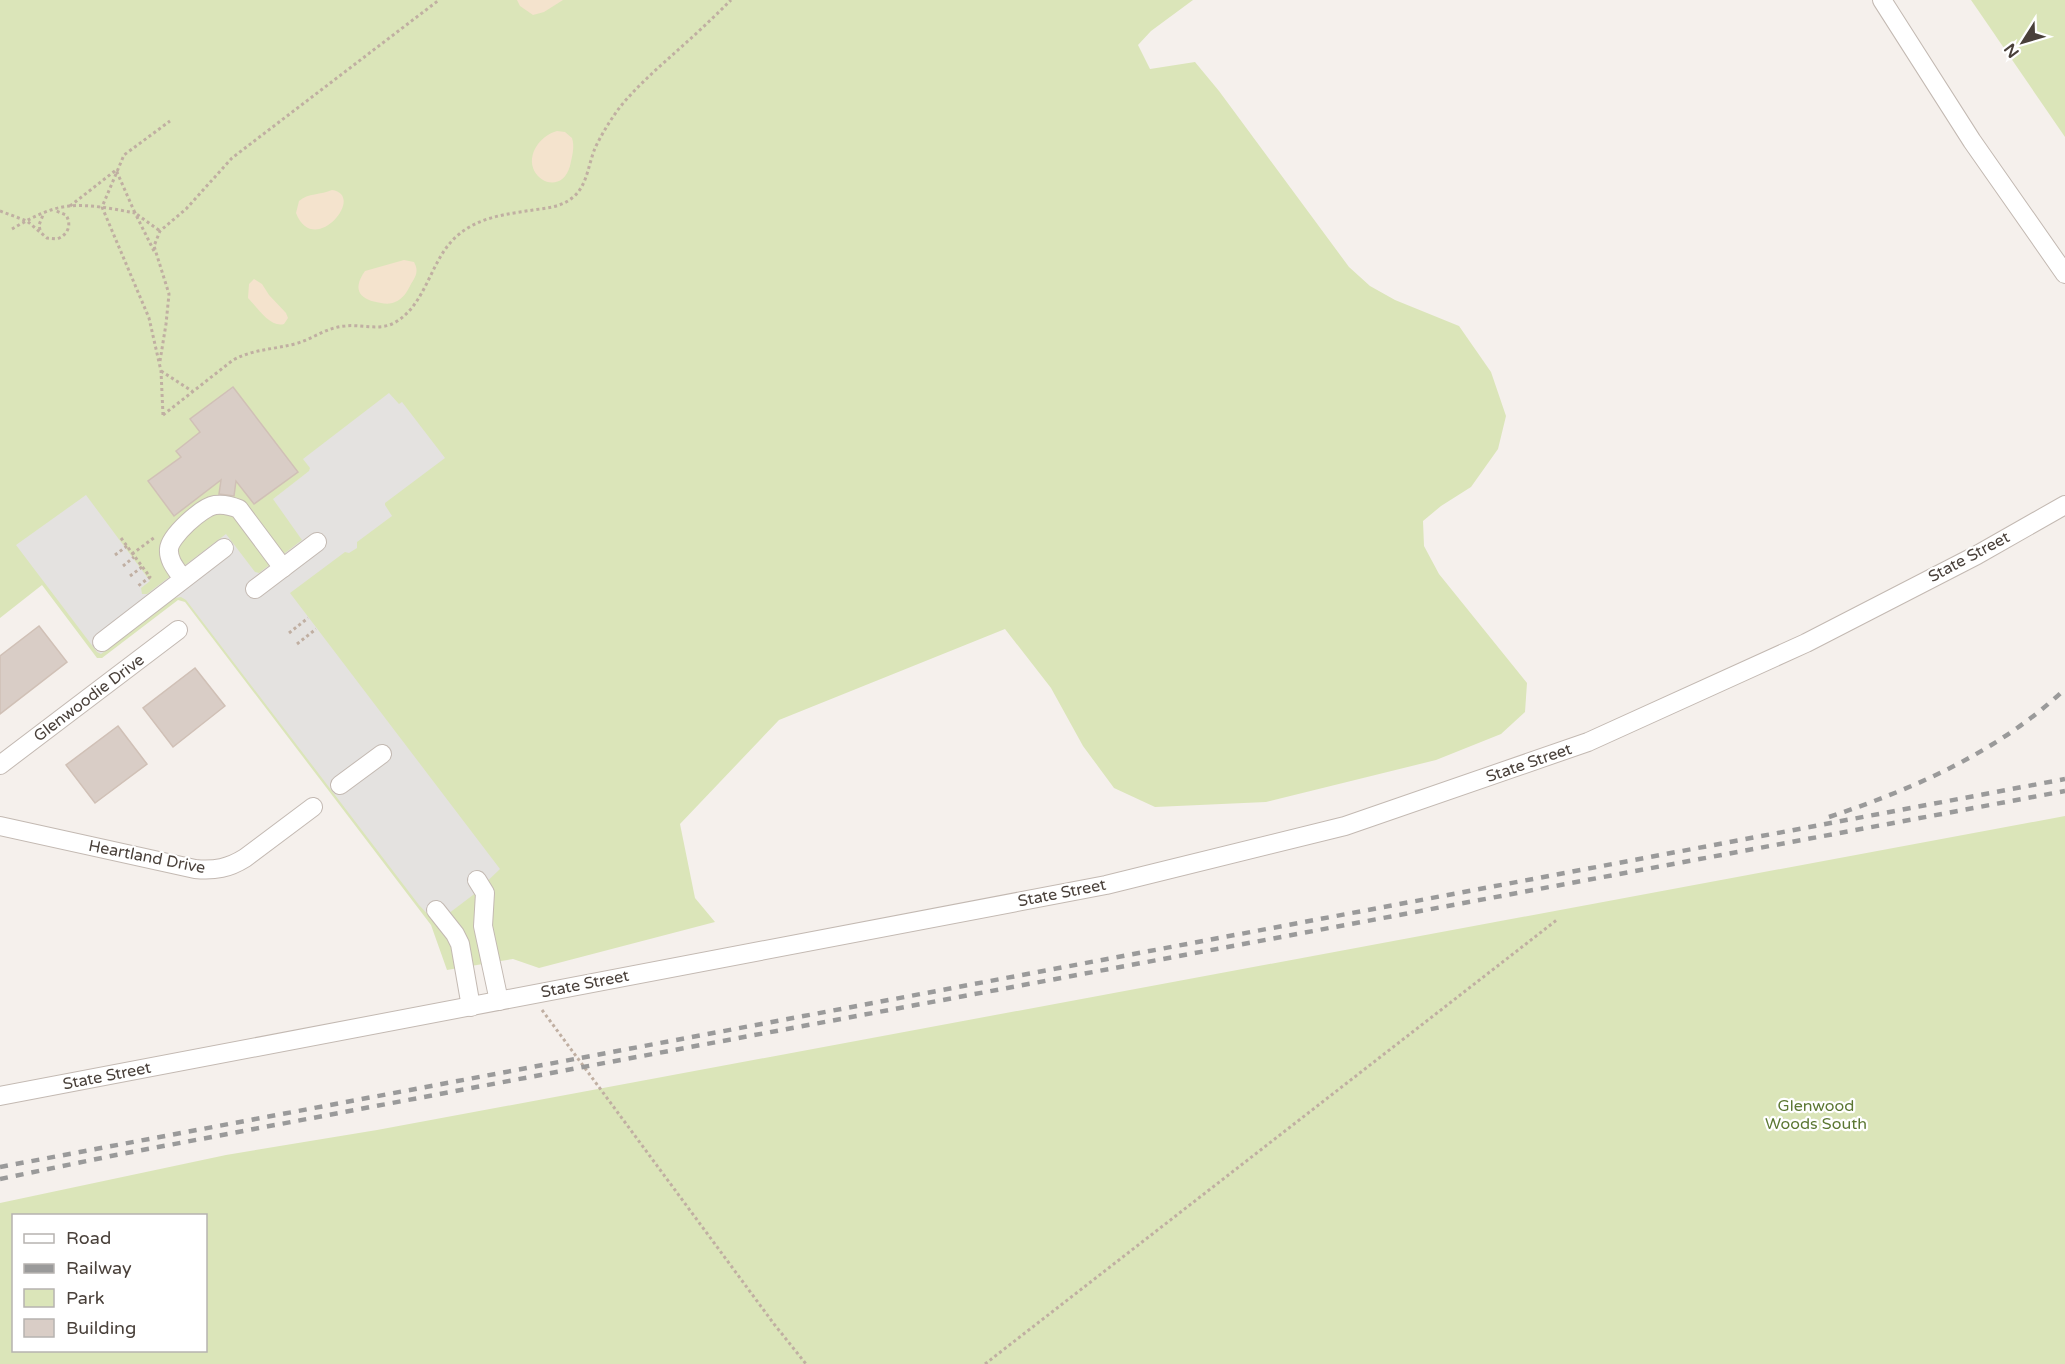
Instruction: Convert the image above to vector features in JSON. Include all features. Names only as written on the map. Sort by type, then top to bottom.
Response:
[{"type":"street","points":[[1882,0],[1972,141],[2065,274]]},
{"type":"street","points":[[183,579],[169,556],[171,541],[179,530],[215,505],[238,509],[283,568]]},
{"type":"street","name":"State Street","points":[[0,1096],[1106,885],[1345,826],[1588,742],[1806,643],[1977,555],[2065,505]]},
{"type":"street","points":[[255,589],[316,542]]},
{"type":"street","points":[[102,642],[224,548]]},
{"type":"street","name":"Glenwoodie Drive","points":[[0,765],[178,630]]},
{"type":"street","points":[[340,785],[381,754]]},
{"type":"street","name":"Heartland Drive","points":[[0,826],[195,869],[218,870],[237,863],[313,807]]},
{"type":"street","points":[[477,880],[485,893],[483,926],[499,1001]]},
{"type":"street","points":[[436,910],[460,944],[471,1007]]},
{"type":"path","points":[[156,256],[154,246],[160,231],[186,209],[232,158],[439,0]]},
{"type":"path","points":[[170,121],[128,150],[120,160],[102,207],[142,301],[160,361],[163,415],[233,360],[254,351],[301,342],[342,326],[376,327],[393,323],[414,304],[440,256],[452,240],[466,229],[485,219],[557,206],[574,197],[584,185],[592,157],[603,133],[622,106],[647,78],[731,0]]},
{"type":"path","points":[[70,206],[116,170]]},
{"type":"path","points":[[116,170],[156,256],[169,294],[160,361]]},
{"type":"path","points":[[12,229],[51,210],[70,206],[102,207],[135,213],[160,231]]},
{"type":"path","points":[[0,212],[27,220],[47,238],[57,239],[69,230],[68,219],[61,212],[51,210]]},
{"type":"path","points":[[40,230],[40,220],[46,212]]},
{"type":"path","points":[[161,371],[193,392]]},
{"type":"path","points":[[121,538],[150,577],[138,586]]},
{"type":"path","points":[[115,555],[127,546]]},
{"type":"path","points":[[123,566],[134,557]]},
{"type":"path","points":[[130,576],[142,567]]},
{"type":"path","points":[[289,633],[308,618]]},
{"type":"path","points":[[297,644],[316,630]]},
{"type":"path","points":[[985,1364],[1558,919]]},
{"type":"path","points":[[532,994],[583,1067],[806,1364]]},
{"type":"green space","points":[[0,0],[1193,0],[1151,31],[1138,45],[1150,69],[1195,62],[1349,267],[1370,286],[1395,300],[1459,326],[1491,372],[1506,416],[1498,449],[1471,487],[1441,506],[1423,521],[1424,546],[1439,574],[1527,683],[1525,712],[1501,734],[1436,760],[1266,802],[1155,807],[1114,788],[1083,746],[1051,688],[1005,629],[779,720],[680,824],[695,898],[715,922],[539,968],[513,959],[447,970],[431,925],[185,602],[178,600],[102,658],[97,658],[42,585],[0,618]]},
{"type":"green space","points":[[1971,0],[2065,0],[2065,137]]},
{"type":"green space","name":"Glenwood Woods South","points":[[2065,816],[2065,1364],[0,1364],[0,1203],[226,1155],[377,1130]]},
{"type":"sand","points":[[517,0],[563,0],[544,12],[533,15],[520,6]]},
{"type":"sand","points":[[557,131],[565,132],[572,138],[573,152],[565,176],[558,182],[550,182],[542,179],[536,173],[532,165],[533,155],[542,140]]},
{"type":"sand","points":[[332,190],[341,194],[344,202],[341,212],[334,221],[314,230],[304,225],[296,213],[299,201]]},
{"type":"sand","points":[[404,260],[414,262],[417,271],[408,290],[400,299],[392,303],[383,303],[363,297],[359,284],[365,271]]},
{"type":"sand","points":[[254,279],[262,284],[286,313],[288,318],[284,324],[269,320],[248,298],[249,284]]},
{"type":"shaded area","points":[[389,393],[399,404],[402,402],[445,458],[385,503],[392,516],[357,542],[357,548],[349,553],[345,552],[290,593],[500,869],[473,895],[436,923],[419,905],[186,600],[181,597],[175,598],[101,654],[97,652],[16,545],[86,495],[150,581],[141,588],[142,594],[147,594],[226,534],[255,572],[259,573],[302,540],[273,499],[309,471],[310,468],[303,459]]},
{"type":"building","points":[[233,387],[298,472],[254,504],[236,481],[234,496],[219,494],[221,480],[174,516],[148,481],[181,457],[176,451],[200,432],[190,419]]},
{"type":"building","points":[[39,626],[67,662],[0,714],[0,656]]},
{"type":"building","points":[[195,668],[225,706],[173,747],[143,708]]},
{"type":"building","points":[[118,726],[147,764],[95,803],[66,765]]},
{"type":"railway","points":[[1829,817],[1893,794],[1984,750],[2012,732],[2065,689]]},
{"type":"railway","points":[[0,1167],[2065,779]]},
{"type":"railway","points":[[0,1179],[583,1067],[2065,791]]}]
